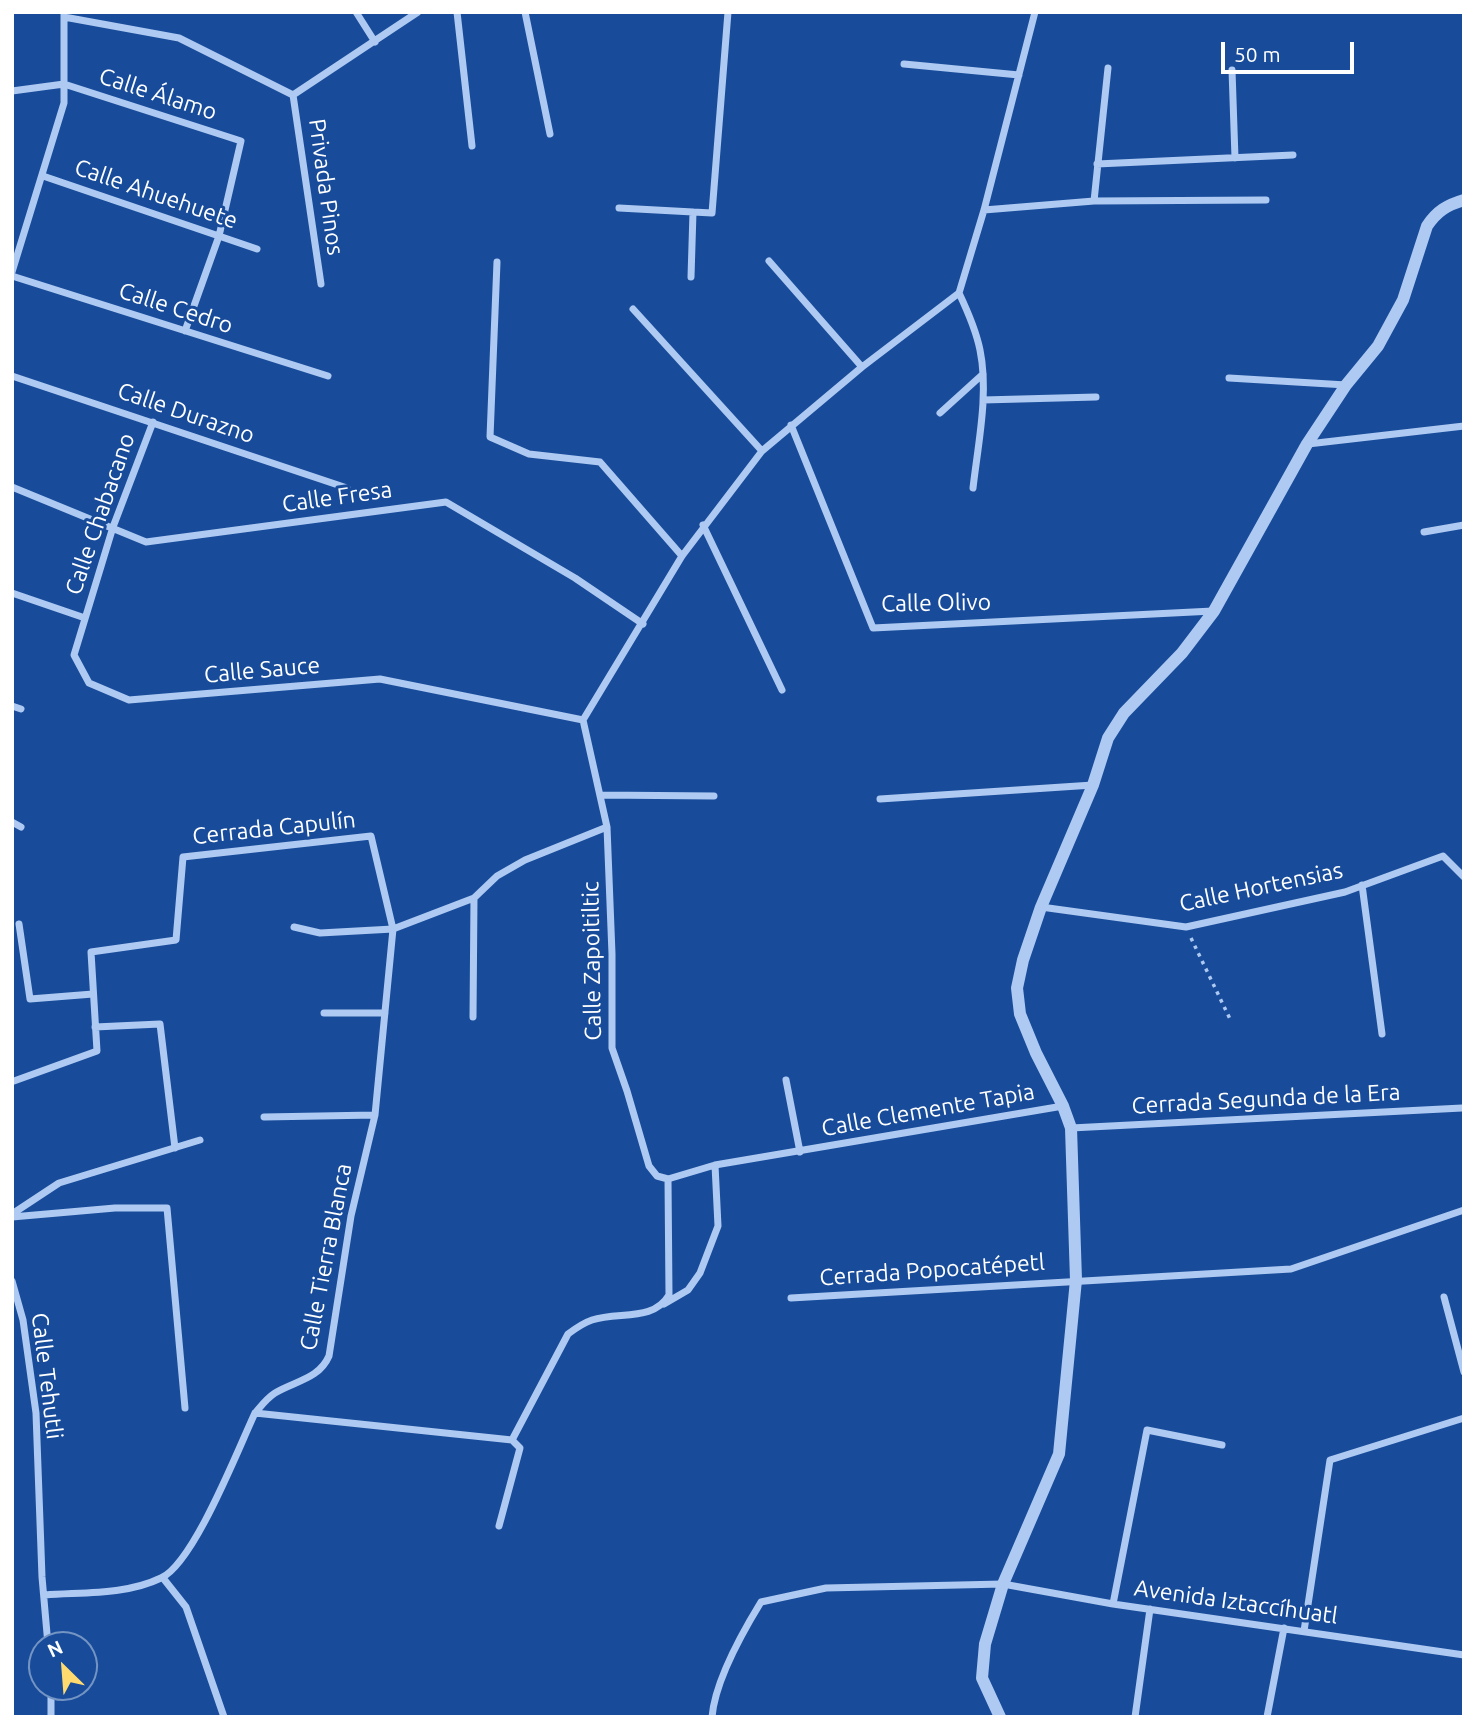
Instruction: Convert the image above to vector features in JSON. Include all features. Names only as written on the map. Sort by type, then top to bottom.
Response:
[{"type":"street","points":[[356,12],[375,42]]},
{"type":"street","points":[[12,274],[64,103],[64,15],[179,38],[293,95],[418,12]]},
{"type":"street","points":[[457,12],[472,146]]},
{"type":"street","points":[[525,12],[550,134]]},
{"type":"street","points":[[619,208],[712,213],[729,12]]},
{"type":"street","points":[[583,720],[682,555],[762,451],[862,367],[959,293],[984,210],[1035,12]]},
{"type":"street","points":[[904,64],[1019,75]]},
{"type":"street","points":[[1094,201],[1108,68]]},
{"type":"street","points":[[1232,70],[1235,158]]},
{"type":"street","points":[[12,91],[64,84]]},
{"type":"street","name":"Calle Álamo","points":[[64,84],[240,141],[219,236]]},
{"type":"street","name":"Privada Pinos","points":[[293,95],[321,284]]},
{"type":"street","points":[[1097,164],[1293,155]]},
{"type":"street","name":"Calle Ahuehuete","points":[[43,176],[257,249]]},
{"type":"street","points":[[984,210],[1094,201],[1266,200]]},
{"type":"street","points":[[999,1717],[982,1678],[985,1644],[1003,1584],[1059,1454],[1076,1280],[1071,1128],[1020,1014],[1017,988],[1021,969],[1041,907],[1093,785],[1108,738],[1124,713],[1182,653],[1214,611],[1307,444],[1346,385],[1378,346],[1403,300],[1427,226],[1434,215],[1445,207],[1464,200]]},
{"type":"street","points":[[691,277],[693,212]]},
{"type":"street","points":[[185,331],[219,236]]},
{"type":"street","points":[[769,261],[862,367]]},
{"type":"street","points":[[496,262],[490,437],[529,454],[600,463],[682,555]]},
{"type":"street","name":"Calle Cedro","points":[[12,274],[328,376]]},
{"type":"street","points":[[959,293],[973,324],[981,352],[983,374],[983,400],[973,488]]},
{"type":"street","points":[[633,309],[762,451]]},
{"type":"street","points":[[940,413],[983,374]]},
{"type":"street","name":"Calle Durazno","points":[[12,376],[347,488]]},
{"type":"street","points":[[1229,378],[1346,385]]},
{"type":"street","points":[[983,400],[1096,397]]},
{"type":"street","name":"Calle Chabacano","points":[[85,618],[113,527],[153,422]]},
{"type":"street","name":"Calle Olivo","points":[[791,425],[873,628],[1214,611]]},
{"type":"street","points":[[1307,444],[1464,426]]},
{"type":"street","name":"Calle Fresa","points":[[12,487],[146,542],[446,502],[575,578],[643,624]]},
{"type":"street","points":[[704,525],[782,691]]},
{"type":"street","points":[[1424,532],[1464,525]]},
{"type":"street","points":[[12,593],[85,618]]},
{"type":"street","name":"Calle Sauce","points":[[85,618],[74,655],[89,683],[130,700],[380,679],[583,720]]},
{"type":"street","name":"Calle Zapoitiltic","points":[[583,720],[607,827],[612,954],[612,1048],[649,1166],[657,1176],[668,1179]]},
{"type":"street","points":[[880,799],[1093,785]]},
{"type":"street","points":[[600,795],[714,796]]},
{"type":"street","points":[[12,822],[21,827]]},
{"type":"street","points":[[294,927],[320,933],[393,929],[474,898],[497,876],[526,860],[607,827]]},
{"type":"street","name":"Calle Tierra Blanca","points":[[163,1578],[193,1544],[255,1413],[271,1396],[324,1368],[329,1356],[351,1216],[375,1115],[393,929],[371,836]]},
{"type":"street","name":"Cerrada Capulín","points":[[14,1081],[97,1051],[91,952],[176,940],[183,857],[371,836]]},
{"type":"street","name":"Calle Hortensias","points":[[1041,907],[1186,927],[1345,892],[1443,856],[1464,877]]},
{"type":"street","points":[[1362,885],[1382,1034]]},
{"type":"street","points":[[472,1017],[474,898]]},
{"type":"street","points":[[19,924],[30,999],[93,994]]},
{"type":"street","points":[[324,1013],[385,1013]]},
{"type":"street","points":[[95,1027],[160,1024],[175,1147]]},
{"type":"street","points":[[786,1080],[800,1152]]},
{"type":"street","name":"Calle Clemente Tapia","points":[[715,1165],[1063,1106]]},
{"type":"street","name":"Cerrada Segunda de la Era","points":[[1071,1128],[1462,1108]]},
{"type":"street","points":[[264,1117],[375,1115]]},
{"type":"street","points":[[12,1216],[59,1182],[200,1140]]},
{"type":"street","points":[[512,1440],[568,1334],[579,1325],[594,1319],[652,1312],[688,1290],[700,1273],[718,1226],[715,1165],[668,1179],[669,1294],[664,1304]]},
{"type":"street","points":[[12,1216],[115,1208],[167,1208],[185,1408]]},
{"type":"street","name":"Cerrada Popocatépetl","points":[[790,1298],[1291,1269],[1464,1210]]},
{"type":"street","name":"Calle Tehutli","points":[[12,1281],[23,1320],[36,1413],[47,1631]]},
{"type":"street","points":[[1444,1297],[1464,1372]]},
{"type":"street","points":[[255,1413],[512,1440],[520,1448],[499,1526]]},
{"type":"street","points":[[1304,1630],[1330,1460],[1464,1418]]},
{"type":"street","points":[[1113,1604],[1147,1430],[1222,1445]]},
{"type":"street","points":[[45,1595],[125,1589],[163,1578],[186,1607],[224,1717]]},
{"type":"street","name":"Avenida Iztaccíhuatl","points":[[712,1717],[713,1703],[739,1639],[761,1602],[826,1588],[1003,1584],[1113,1604],[1464,1655]]},
{"type":"street","points":[[1135,1717],[1150,1609]]},
{"type":"street","points":[[1268,1717],[1284,1628]]},
{"type":"path","points":[[1186,927],[1231,1021]]}]
